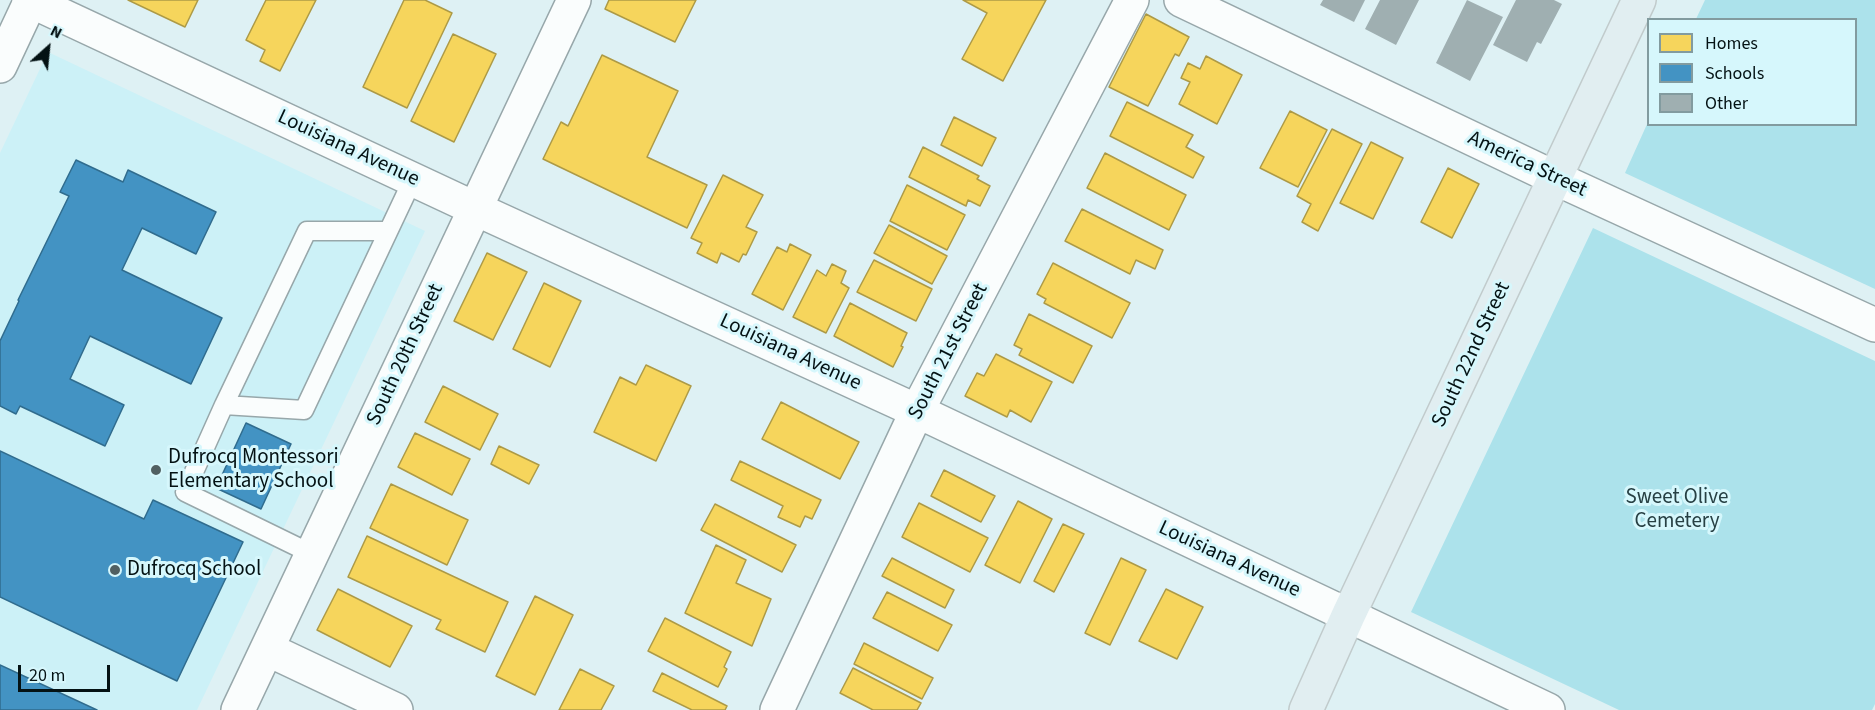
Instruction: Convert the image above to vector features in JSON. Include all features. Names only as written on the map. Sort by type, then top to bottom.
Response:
[{"type":"main road","name":"South 22nd Street","points":[[1306,710],[1348,616],[1639,0]]},
{"type":"street","name":"Louisiana Avenue","points":[[30,0],[476,209],[917,411],[1548,710]]},
{"type":"street","points":[[0,66],[30,0]]},
{"type":"street","name":"South 20th Street","points":[[238,710],[574,0]]},
{"type":"street","name":"South 21st Street","points":[[777,710],[917,411],[1132,0]]},
{"type":"street","name":"America Street","points":[[1181,0],[1555,178],[1875,325]]},
{"type":"street","points":[[267,650],[396,710]]},
{"type":"lane","points":[[224,405],[304,410],[412,179]]},
{"type":"lane","points":[[312,554],[185,492],[307,231],[388,231]]},
{"type":"shaded area","name":"Dufrocq Montessori Elementary School","points":[[48,52],[425,231],[197,710],[0,710],[0,153]]},
{"type":"green space","points":[[1705,0],[1875,0],[1875,289],[1625,173],[1647,124],[1857,126],[1857,18],[1696,18]]},
{"type":"green space","name":"Sweet Olive Cemetery","points":[[1593,228],[1875,361],[1875,704],[1872,710],[1619,710],[1411,612]]},
{"type":"building: Homes","points":[[128,0],[198,0],[185,27]]},
{"type":"building: Homes","points":[[266,0],[316,0],[280,71],[260,61],[265,50],[246,40]]},
{"type":"building: Homes","points":[[404,0],[425,0],[452,13],[407,108],[363,87]]},
{"type":"building: Homes","points":[[609,0],[696,0],[675,42],[605,9]]},
{"type":"building: Homes","points":[[963,0],[1046,0],[1003,81],[962,59],[987,13]]},
{"type":"building: Homes","points":[[1146,14],[1189,37],[1179,56],[1175,54],[1148,106],[1109,87]]},
{"type":"building: Homes","points":[[453,34],[496,54],[454,142],[411,121]]},
{"type":"building: Homes","points":[[602,55],[678,91],[647,157],[707,185],[687,228],[543,159],[561,122],[568,126]]},
{"type":"building: Homes","points":[[1206,56],[1242,75],[1217,124],[1179,104],[1190,82],[1181,78],[1188,63],[1200,69]]},
{"type":"building: Homes","points":[[1127,102],[1193,135],[1186,147],[1204,157],[1193,178],[1110,136]]},
{"type":"building: Homes","points":[[1290,111],[1327,130],[1298,187],[1260,168]]},
{"type":"building: Homes","points":[[954,117],[996,138],[982,166],[941,145]]},
{"type":"building: Homes","points":[[1332,129],[1362,144],[1318,231],[1302,222],[1311,204],[1297,196]]},
{"type":"building: Homes","points":[[1371,142],[1403,158],[1373,219],[1340,203]]},
{"type":"building: Homes","points":[[923,147],[979,176],[977,179],[990,186],[980,206],[968,200],[966,206],[909,177]]},
{"type":"building: Homes","points":[[1105,153],[1186,195],[1169,230],[1087,188]]},
{"type":"building: Homes","points":[[1448,168],[1479,184],[1452,238],[1421,222]]},
{"type":"building: Homes","points":[[723,175],[763,195],[746,227],[757,232],[746,255],[743,254],[739,262],[721,253],[717,263],[697,253],[702,243],[691,238]]},
{"type":"building: Homes","points":[[907,185],[965,215],[947,250],[890,221]]},
{"type":"building: Homes","points":[[1082,209],[1163,250],[1155,269],[1136,260],[1130,274],[1065,241]]},
{"type":"building: Homes","points":[[889,225],[947,256],[932,284],[874,253]]},
{"type":"building: Homes","points":[[790,244],[811,255],[783,310],[752,294],[777,247],[787,252]]},
{"type":"building: Homes","points":[[487,253],[527,272],[493,340],[454,321]]},
{"type":"building: Homes","points":[[874,260],[932,289],[916,321],[857,292]]},
{"type":"building: Homes","points":[[1053,263],[1130,303],[1112,338],[1044,303],[1046,299],[1037,294]]},
{"type":"building: Homes","points":[[832,264],[846,271],[841,283],[849,288],[826,333],[793,317],[817,270],[826,276]]},
{"type":"building: Homes","points":[[544,283],[581,301],[550,367],[513,349]]},
{"type":"building: Homes","points":[[850,303],[907,333],[893,367],[834,336]]},
{"type":"building: Homes","points":[[1029,314],[1092,346],[1073,383],[1019,355],[1022,349],[1014,345]]},
{"type":"building: Homes","points":[[996,354],[1052,382],[1031,422],[1010,410],[1007,417],[965,396],[977,373],[984,376]]},
{"type":"building: Homes","points":[[646,365],[691,386],[656,461],[594,432],[620,377],[636,385]]},
{"type":"building: Homes","points":[[443,386],[498,414],[480,450],[425,422]]},
{"type":"building: Homes","points":[[781,402],[859,442],[840,479],[762,439]]},
{"type":"building: Homes","points":[[415,433],[470,459],[452,495],[398,467]]},
{"type":"building: Homes","points":[[499,446],[539,465],[529,484],[491,464]]},
{"type":"building: Homes","points":[[740,461],[821,500],[812,519],[805,516],[800,527],[778,517],[783,506],[731,480]]},
{"type":"building: Homes","points":[[944,470],[995,496],[981,522],[931,496]]},
{"type":"building: Homes","points":[[391,484],[468,520],[447,565],[370,528]]},
{"type":"building: Homes","points":[[1018,501],[1052,519],[1020,583],[985,565]]},
{"type":"building: Homes","points":[[919,503],[988,538],[970,572],[902,537]]},
{"type":"building: Homes","points":[[715,504],[796,545],[782,572],[701,530]]},
{"type":"building: Homes","points":[[1063,524],[1084,534],[1054,592],[1034,581]]},
{"type":"building: Homes","points":[[367,536],[508,602],[485,652],[436,629],[441,620],[348,577]]},
{"type":"building: Homes","points":[[716,545],[746,560],[736,583],[771,599],[752,646],[685,613]]},
{"type":"building: Homes","points":[[892,558],[954,590],[945,608],[882,576]]},
{"type":"building: Homes","points":[[1121,558],[1146,570],[1110,645],[1085,633]]},
{"type":"building: Homes","points":[[338,589],[412,626],[390,667],[317,630]]},
{"type":"building: Homes","points":[[1166,589],[1203,607],[1177,659],[1139,641]]},
{"type":"building: Homes","points":[[887,592],[952,625],[938,651],[873,618]]},
{"type":"building: Homes","points":[[535,596],[573,615],[535,695],[496,676]]},
{"type":"building: Homes","points":[[665,618],[731,652],[724,667],[727,669],[718,687],[648,651]]},
{"type":"building: Homes","points":[[864,643],[933,678],[922,699],[854,664]]},
{"type":"building: Homes","points":[[853,668],[921,703],[917,710],[873,710],[840,693]]},
{"type":"building: Homes","points":[[580,669],[614,686],[601,710],[559,710]]},
{"type":"building: Homes","points":[[662,673],[727,706],[725,710],[692,710],[653,691]]},
{"type":"building: Schools","points":[[76,160],[123,182],[128,170],[216,212],[196,254],[142,228],[122,270],[222,318],[191,384],[90,336],[70,379],[124,405],[105,446],[20,406],[16,414],[0,406],[0,341],[69,196],[60,192]]},
{"type":"building: Schools","points":[[246,423],[291,444],[261,509],[216,488]]},
{"type":"building: Schools","name":"Dufrocq School","points":[[0,451],[144,519],[153,500],[243,542],[177,681],[0,597]]},
{"type":"building: Schools","points":[[0,665],[97,710],[0,710]]},
{"type":"building: Other","points":[[1323,0],[1365,0],[1354,22],[1320,5]]},
{"type":"building: Other","points":[[1380,0],[1419,0],[1396,45],[1365,29]]},
{"type":"building: Other","points":[[1467,0],[1503,17],[1470,81],[1436,63]]},
{"type":"building: Other","points":[[1516,0],[1554,0],[1562,4],[1541,44],[1537,42],[1527,62],[1493,45]]},
{"type":"place","name":"Dufrocq Montessori Elementary School","points":[[156,470]]},
{"type":"place","name":"Dufrocq School","points":[[115,570]]}]
